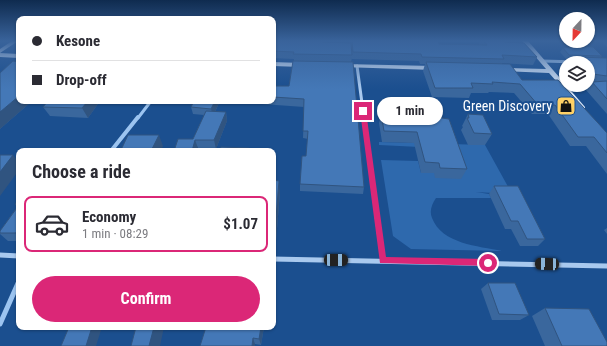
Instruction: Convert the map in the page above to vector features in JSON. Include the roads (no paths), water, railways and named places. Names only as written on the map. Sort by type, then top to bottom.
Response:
[{"type":"street","points":[[540,57],[559,78]]},
{"type":"street","points":[[543,61],[559,61]]},
{"type":"street","points":[[276,64],[311,65]]},
{"type":"street","points":[[334,66],[442,68]]},
{"type":"street","points":[[357,66],[383,260]]},
{"type":"street","points":[[497,70],[551,71]]},
{"type":"street","points":[[595,86],[600,86]]},
{"type":"street","points":[[572,92],[588,113]]},
{"type":"street","points":[[0,255],[16,256]]},
{"type":"street","points":[[276,259],[383,260],[607,266]]},
{"type":"waterway","points":[[138,118],[149,104]]},
{"type":"waterway","points":[[113,148],[138,117]]},
{"type":"waterway","points":[[0,324],[16,288]]},
{"type":"place","name":"Green Discovery","points":[[566,106]]}]
